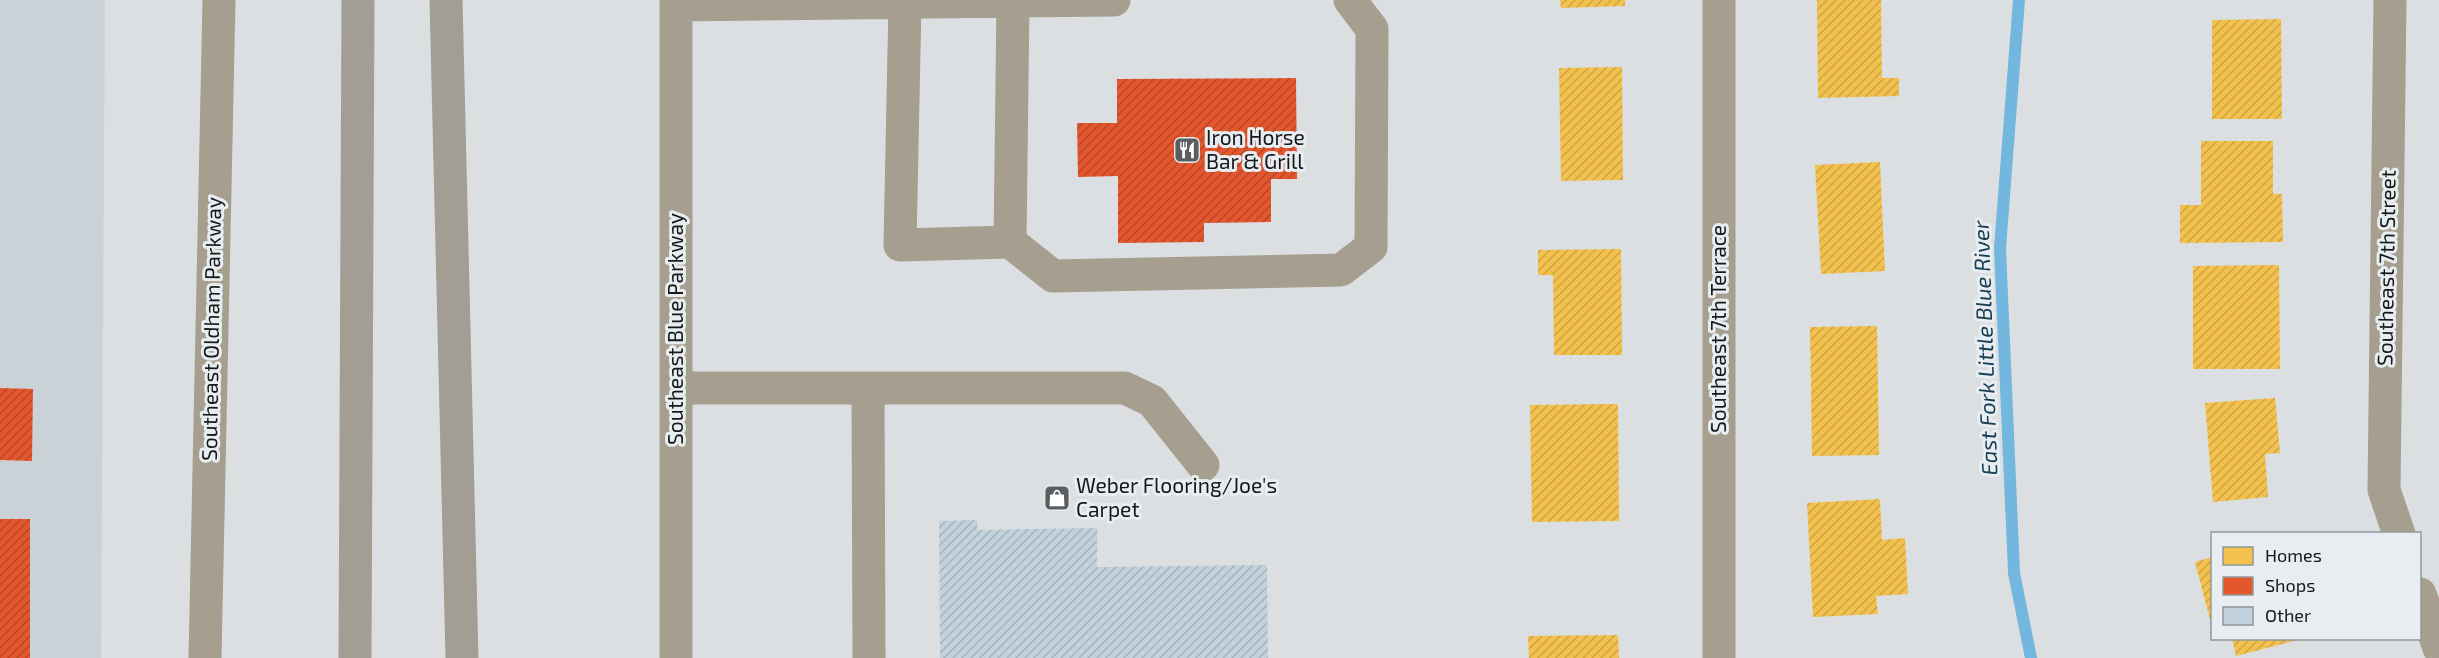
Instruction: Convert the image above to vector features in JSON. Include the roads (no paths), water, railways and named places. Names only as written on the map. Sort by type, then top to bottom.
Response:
[{"type":"highway","points":[[354,658],[358,0]]},
{"type":"highway","points":[[446,0],[462,658]]},
{"type":"street","name":"Southeast Oldham Parkway","points":[[205,658],[219,0]]},
{"type":"street","points":[[676,2],[905,3],[1114,0]]},
{"type":"street","points":[[905,3],[900,245],[1010,242],[1053,276],[1341,270],[1371,247],[1372,29],[1350,0]]},
{"type":"street","name":"Southeast 7th Terrace","points":[[1719,0],[1719,658]]},
{"type":"street","name":"Southeast 7th Street","points":[[2390,0],[2384,490],[2398,532]]},
{"type":"street","name":"Southeast Blue Parkway","points":[[676,2],[676,658]]},
{"type":"street","points":[[1010,242],[1013,2]]},
{"type":"street","points":[[676,388],[1125,388],[1152,401],[1203,465]]},
{"type":"street","points":[[868,388],[869,658]]},
{"type":"street","points":[[2421,597],[2439,648]]},
{"type":"waterway","name":"East Fork Little Blue River","points":[[2019,0],[2000,248],[2014,573],[2031,658]]},
{"type":"place","name":"Iron Horse Bar & Grill","points":[[1187,150]]},
{"type":"place","name":"Weber Flooring/Joe's Carpet","points":[[1057,498]]}]
